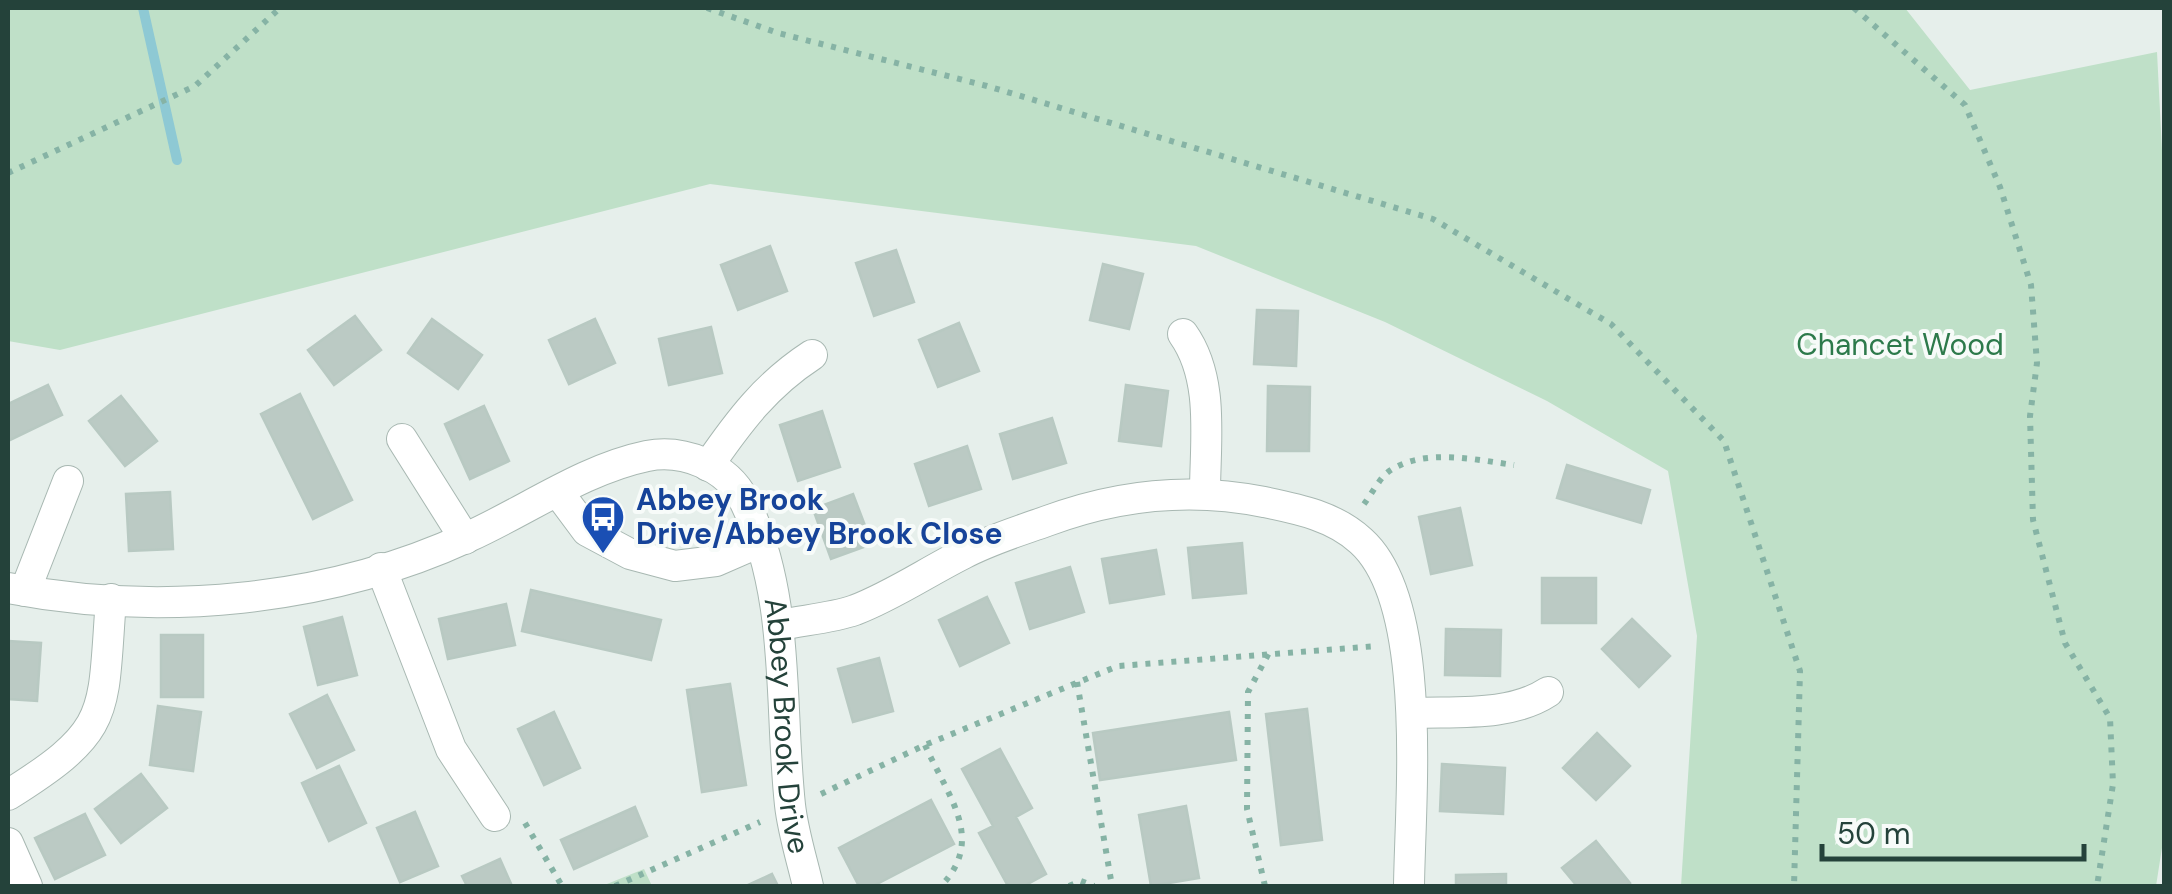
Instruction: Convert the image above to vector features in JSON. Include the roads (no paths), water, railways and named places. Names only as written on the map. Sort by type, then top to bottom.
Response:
[{"type":"street","points":[[1182,334],[1200,366],[1205,400],[1205,493]]},
{"type":"street","points":[[68,481],[16,590],[111,599],[214,600],[298,592],[465,539],[558,492],[648,456],[678,454],[708,466],[776,378],[812,356]]},
{"type":"street","points":[[402,440],[465,539]]},
{"type":"street","name":"Abbey Brook Drive","points":[[708,466],[742,495],[762,541],[780,626],[790,808],[808,886]]},
{"type":"street","points":[[558,492],[587,531],[630,554],[676,566],[716,560],[762,541]]},
{"type":"street","points":[[780,626],[854,610],[968,551],[1052,519],[1131,497],[1205,493],[1293,508],[1345,530],[1362,542],[1384,571],[1404,644],[1412,713],[1409,886]]},
{"type":"street","points":[[381,568],[451,749],[495,816]]},
{"type":"street","points":[[8,795],[64,758],[91,728],[102,704],[111,599]]},
{"type":"street","points":[[1412,713],[1508,708],[1531,704],[1548,692]]},
{"type":"street","points":[[8,843],[26,886]]},
{"type":"waterway","points":[[143,8],[177,160]]},
{"type":"place","name":"Abbey Brook Drive/Abbey Brook Close","points":[[603,555]]},
{"type":"park label","name":"Chancet Wood","points":[[1900,345]]}]
